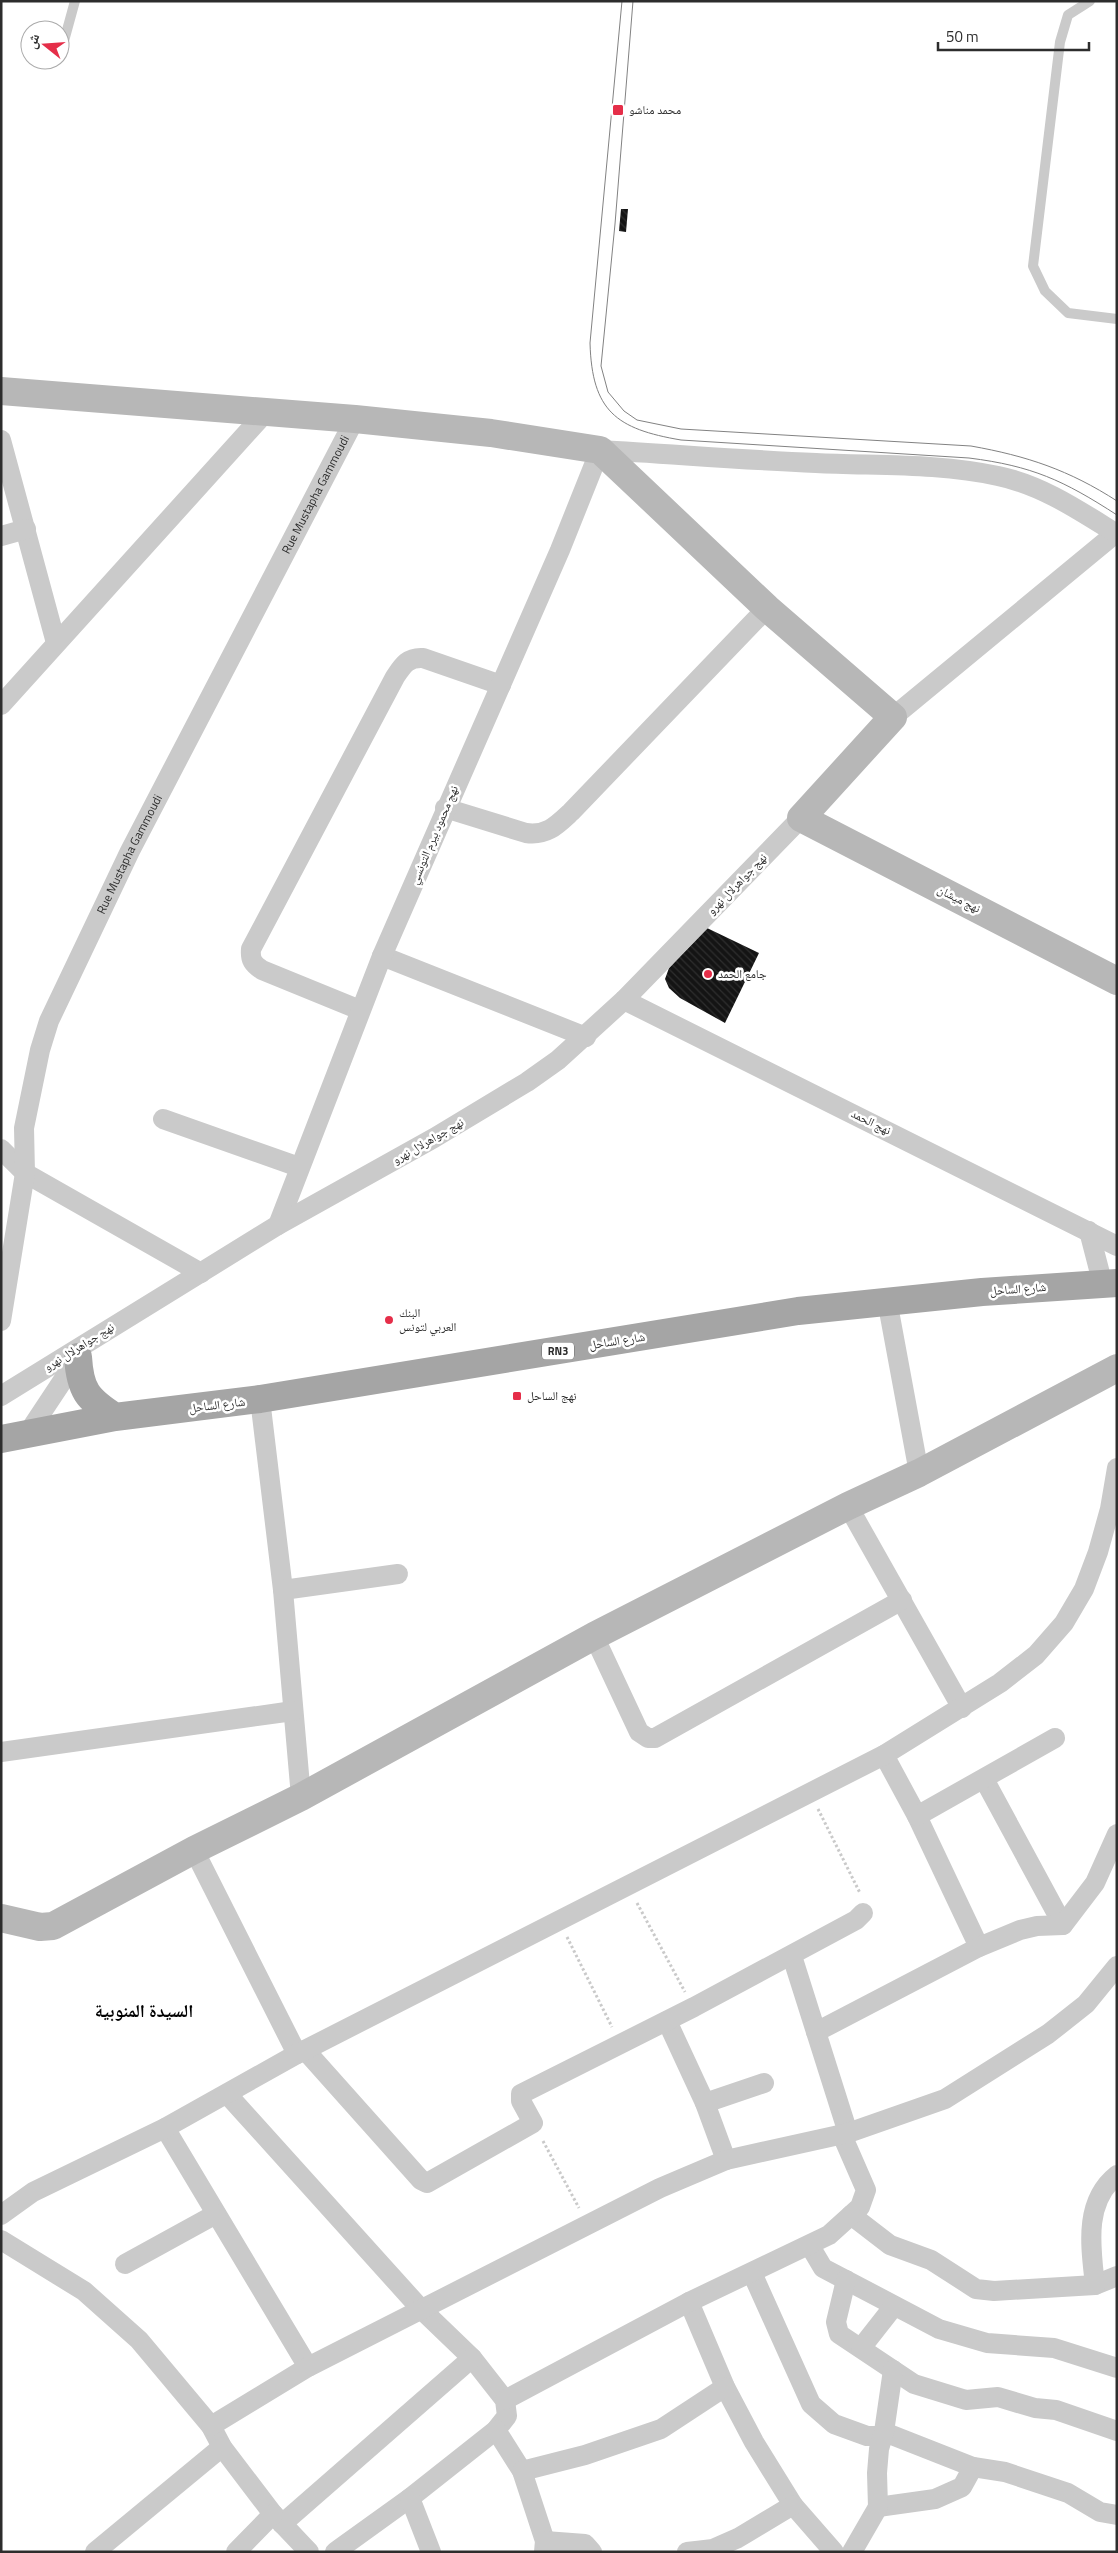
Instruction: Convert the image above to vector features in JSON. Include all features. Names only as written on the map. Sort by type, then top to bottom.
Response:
[{"type":"main road","name":"شارع الساحل","points":[[14,1438],[115,1417],[260,1399],[798,1310],[982,1292],[1110,1284]]},
{"type":"main road","points":[[83,1349],[80,1377],[86,1391],[94,1404],[115,1417]]},
{"type":"street","points":[[1,390],[355,419],[491,434],[600,450],[808,463],[912,466],[999,476],[1039,489],[1077,509],[1116,534],[893,716],[800,818]]},
{"type":"street","points":[[3,702],[265,413]]},
{"type":"street","name":"Rue Mustapha Gammoudi","points":[[1,1321],[25,1173],[24,1128],[40,1050],[49,1021],[130,851],[355,419]]},
{"type":"street","points":[[1,440],[56,643]]},
{"type":"street","points":[[600,450],[767,608],[893,716]]},
{"type":"street","name":"نهج محمود بيرم التونسي","points":[[278,1225],[382,956],[445,808],[501,685],[600,450]]},
{"type":"street","points":[[1,536],[26,529]]},
{"type":"street","points":[[445,808],[526,833],[537,835],[548,832],[571,812],[767,608]]},
{"type":"street","points":[[360,1010],[262,970],[254,965],[250,957],[251,949],[395,677],[405,662],[414,657],[423,658],[501,685]]},
{"type":"street","name":"نهج ميشان","points":[[800,818],[1117,981]]},
{"type":"street","name":"نهج جواهرلال نهرو","points":[[1,1396],[83,1349],[278,1225],[434,1138],[518,1087],[558,1060],[624,1000],[800,818]]},
{"type":"street","points":[[382,956],[586,1036]]},
{"type":"street","name":"نهج الحمد","points":[[624,1000],[1117,1246]]},
{"type":"street","points":[[163,1119],[299,1167]]},
{"type":"street","points":[[1,1149],[25,1173],[201,1273]]},
{"type":"street","points":[[1089,1231],[1110,1284]]},
{"type":"street","points":[[887,1300],[919,1473]]},
{"type":"street","points":[[14,1438],[83,1349]]},
{"type":"street","points":[[1,1918],[40,1927],[53,1926],[194,1850],[301,1797],[594,1636],[848,1506],[919,1473],[1117,1368]]},
{"type":"street","points":[[260,1399],[283,1590],[301,1797]]},
{"type":"street","points":[[1,2215],[33,2192],[165,2128],[301,2052],[884,1754],[1000,1683],[1036,1655],[1064,1623],[1084,1589],[1113,1510],[1117,1468]]},
{"type":"street","points":[[848,1506],[962,1708]]},
{"type":"street","points":[[283,1590],[398,1574]]},
{"type":"street","points":[[594,1636],[639,1732],[648,1738],[654,1738],[902,1600]]},
{"type":"street","points":[[1,1752],[293,1711]]},
{"type":"street","points":[[917,1816],[1055,1738]]},
{"type":"street","points":[[884,1754],[917,1816],[979,1948]]},
{"type":"street","points":[[984,1779],[1063,1925]]},
{"type":"street","points":[[1063,1925],[1095,1882],[1117,1834]]},
{"type":"street","points":[[194,1850],[301,2052],[424,2182],[432,2181],[533,2122],[521,2102],[521,2094],[694,2008],[792,1956],[856,1920],[862,1913]]},
{"type":"street","points":[[816,2032],[979,1948],[1020,1930],[1037,1926],[1063,1925]]},
{"type":"street","points":[[505,2400],[689,2302],[810,2246],[829,2235],[863,2201],[866,2190],[845,2134],[792,1956]]},
{"type":"street","points":[[211,2426],[308,2366],[660,2188],[726,2160],[845,2134],[946,2099],[1048,2034],[1086,2004],[1117,1966]]},
{"type":"street","points":[[667,2021],[705,2103],[726,2160]]},
{"type":"street","points":[[705,2103],[764,2083]]},
{"type":"street","points":[[227,2094],[420,2308],[472,2358],[505,2400],[508,2416],[496,2430],[410,2498],[335,2552]]},
{"type":"street","points":[[165,2128],[308,2366]]},
{"type":"street","points":[[1095,2285],[1090,2228],[1104,2189],[1115,2173]]},
{"type":"street","points":[[125,2264],[216,2214]]},
{"type":"street","points":[[851,2215],[890,2245],[931,2260],[976,2289],[994,2291],[1095,2285],[1117,2276]]},
{"type":"street","points":[[1,2240],[84,2291],[132,2334],[211,2426],[222,2446],[278,2519],[309,2552]]},
{"type":"street","points":[[810,2246],[823,2268],[939,2329],[987,2343],[1054,2348],[1117,2368]]},
{"type":"street","points":[[752,2272],[811,2404],[834,2424],[867,2436],[878,2436],[884,2432]]},
{"type":"street","points":[[846,2280],[836,2322],[839,2334],[914,2384],[966,2400],[998,2397],[1035,2408],[1056,2410],[1117,2431]]},
{"type":"street","points":[[689,2302],[725,2387],[754,2442],[793,2506],[834,2552]]},
{"type":"street","points":[[861,2348],[894,2306]]},
{"type":"street","points":[[236,2552],[472,2358]]},
{"type":"street","points":[[852,2552],[878,2507],[877,2473],[879,2449],[884,2432],[893,2370]]},
{"type":"street","points":[[522,2471],[585,2455],[661,2429],[725,2387]]},
{"type":"street","points":[[496,2430],[522,2471],[545,2546],[586,2544],[592,2552]]},
{"type":"street","points":[[884,2432],[973,2467],[1005,2472],[1068,2493],[1100,2512],[1117,2515]]},
{"type":"street","points":[[95,2552],[222,2446]]},
{"type":"street","points":[[878,2507],[935,2499],[962,2487],[973,2467]]},
{"type":"street","points":[[410,2498],[431,2552]]},
{"type":"street","points":[[686,2552],[713,2549],[738,2538],[793,2506]]},
{"type":"lane","points":[[70,20],[75,1]]},
{"type":"lane","points":[[1090,1],[1068,15],[1060,42],[1033,266],[1045,291],[1068,313],[1117,319]]},
{"type":"path","points":[[810,1793],[863,1901],[862,1913]]},
{"type":"path","points":[[627,1884],[694,2008]]},
{"type":"path","points":[[558,1920],[621,2043]]},
{"type":"path","points":[[533,2122],[589,2225]]},
{"type":"building","points":[[621,209],[628,209],[626,232],[619,231]]},
{"type":"building","name":"جامع الحمد","points":[[707,928],[759,953],[725,1023],[680,998],[669,988],[665,979],[669,968]]},
{"type":"tram line","points":[[622,1],[590,343],[596,385],[603,401],[612,413],[640,430],[681,440],[969,458],[1011,465],[1046,476],[1080,492],[1117,515]]},
{"type":"tram line","points":[[633,1],[615,224],[601,366],[608,392],[624,411],[637,420],[681,429],[971,446],[1011,454],[1047,466],[1082,481],[1117,501]]},
{"type":"place","name":"محمد مناشو","points":[[618,110]]},
{"type":"place","name":"جامع الحمد","points":[[708,974]]},
{"type":"place","name":"البنك العربي لتونس","points":[[389,1320]]},
{"type":"place","name":"نهج الساحل","points":[[517,1396]]},
{"type":"district","name":"السيدة المنوبية","points":[[144,2011]]}]
